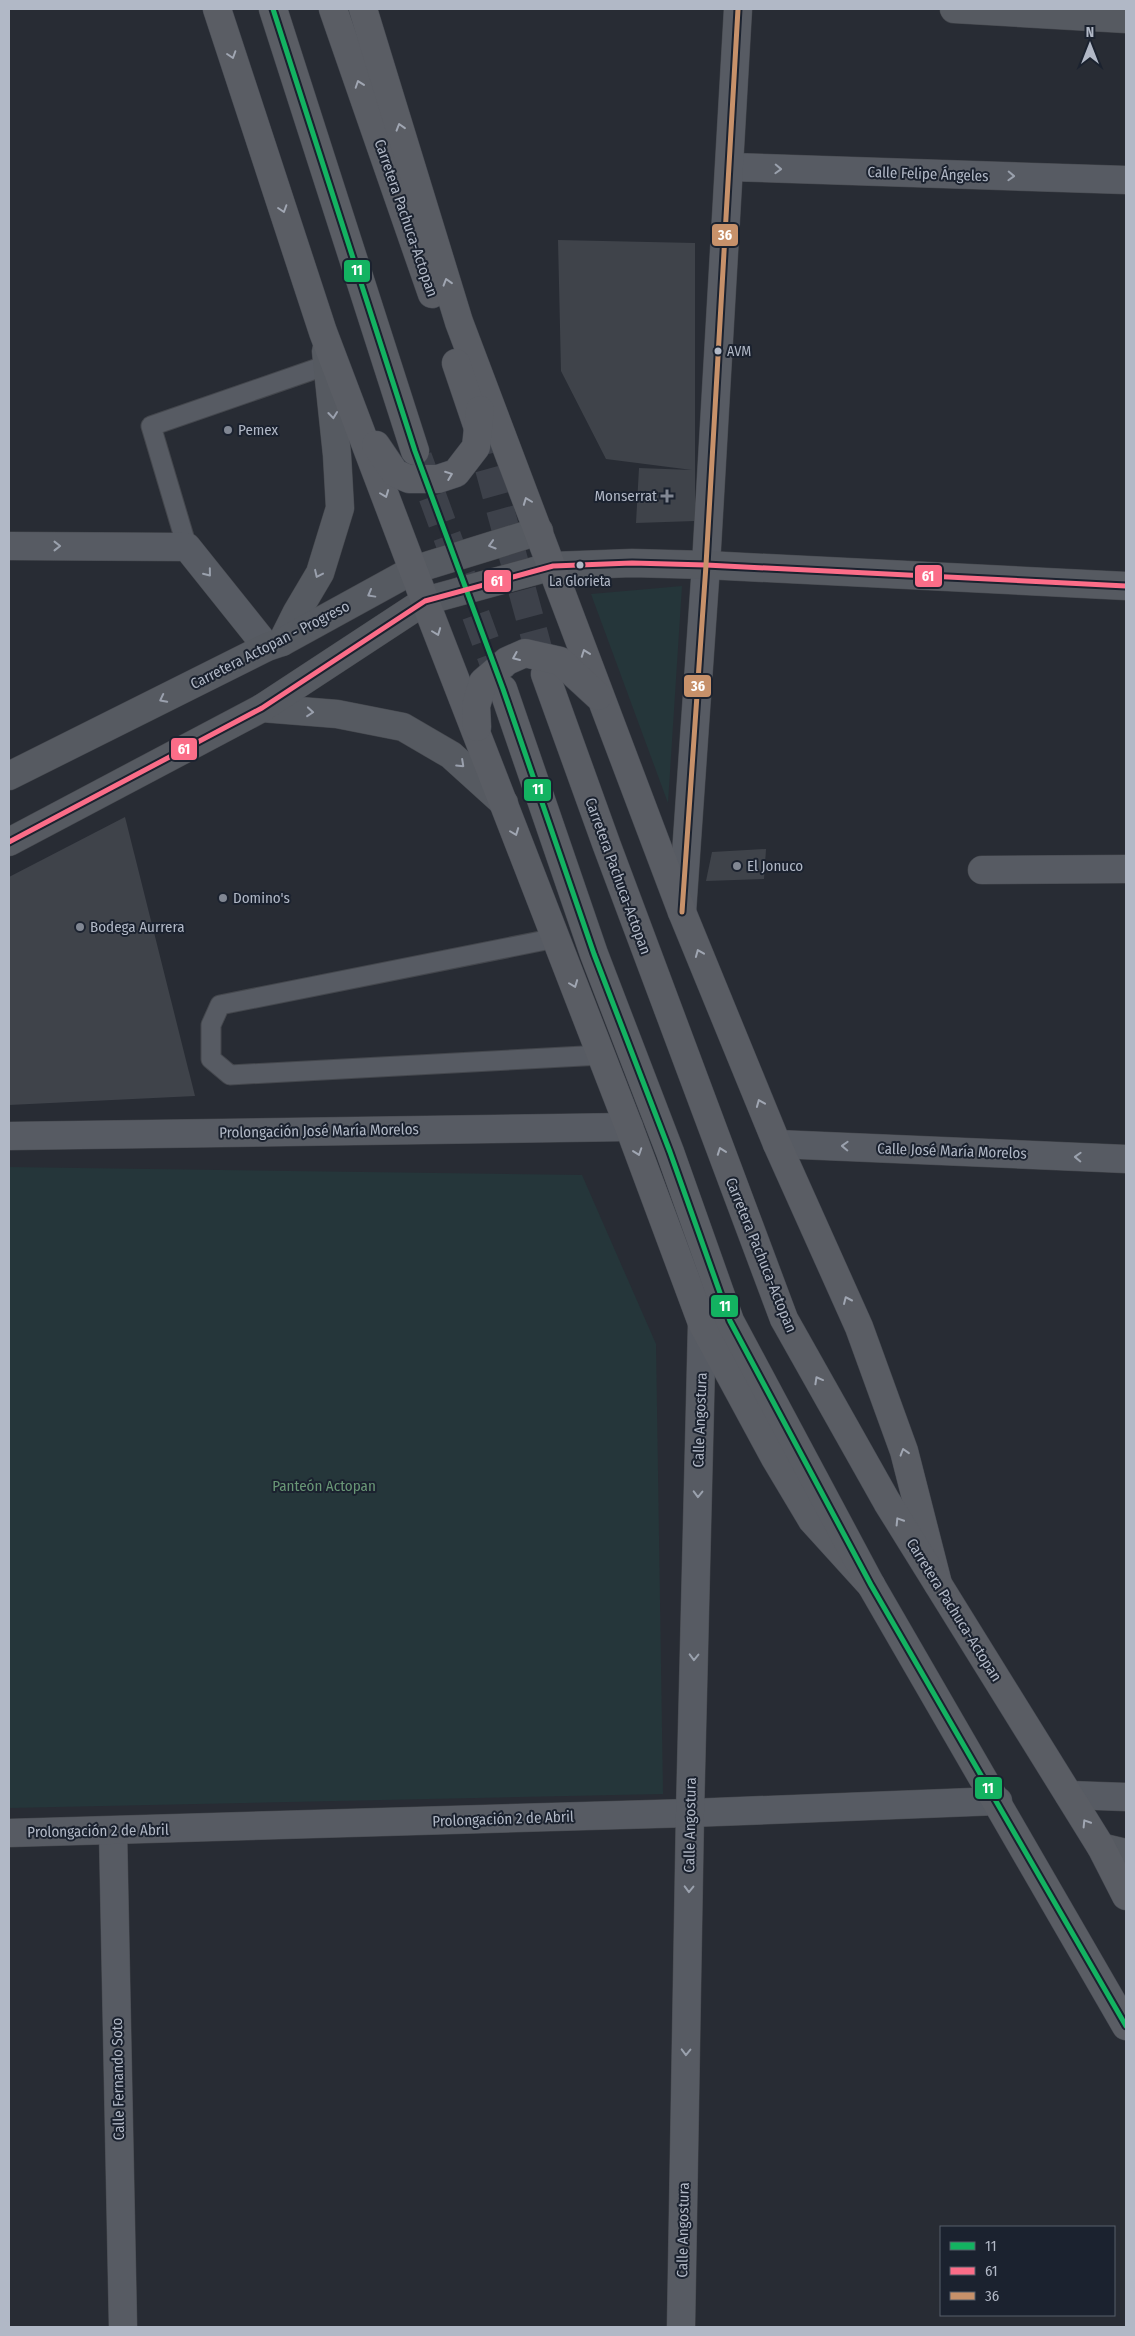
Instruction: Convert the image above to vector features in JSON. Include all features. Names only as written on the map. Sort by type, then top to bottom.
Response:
[{"type":"main road","points":[[217,9],[323,332],[425,602],[602,1055],[702,1323],[775,1458],[812,1520],[871,1585]]},
{"type":"main road","points":[[273,9],[416,451]]},
{"type":"main road","name":"Carretera Pachuca-Actopan","points":[[334,9],[478,428]]},
{"type":"main road","points":[[364,9],[459,322],[553,566],[682,912],[777,1144],[859,1327],[904,1451],[938,1584]]},
{"type":"main road","points":[[954,9],[1126,19]]},
{"type":"main road","points":[[274,645],[297,612],[320,573],[340,508],[337,455],[323,332]]},
{"type":"main road","points":[[351,406],[395,473],[409,479],[438,479],[456,473],[476,447],[480,417],[475,363]]},
{"type":"main road","name":"Carretera Actopan - Progreso","points":[[9,776],[274,645],[413,570],[539,531]]},
{"type":"main road","points":[[9,842],[262,708],[425,602],[553,566],[706,565],[1126,586]]},
{"type":"main road","points":[[478,736],[476,706],[483,682],[506,661],[525,653],[560,661],[601,698]]},
{"type":"main road","name":"Carretera Pachuca-Actopan","points":[[545,674],[607,846],[784,1319],[887,1502],[1069,1795],[1113,1850],[1126,1896]]},
{"type":"main road","points":[[502,690],[594,954],[670,1152],[730,1321],[871,1585],[998,1801],[1126,2026]]},
{"type":"main road","points":[[262,708],[337,714],[403,728],[451,755],[504,804]]},
{"type":"street","points":[[682,912],[706,565],[738,9]]},
{"type":"street","name":"Calle Felipe Ángeles","points":[[730,167],[1126,180]]},
{"type":"street","points":[[9,546],[187,547],[274,645]]},
{"type":"street","points":[[982,870],[1126,869]]},
{"type":"street","name":"Prolongación José María Morelos","points":[[9,1136],[629,1127]]},
{"type":"street","name":"Calle José María Morelos","points":[[777,1144],[1126,1159]]},
{"type":"street","name":"Calle Angostura","points":[[681,2327],[690,1813],[702,1323]]},
{"type":"street","points":[[1069,1795],[1126,1797]]},
{"type":"street","name":"Prolongación 2 de Abril","points":[[9,1833],[690,1813],[998,1801]]},
{"type":"street","name":"Calle Fernando Soto","points":[[113,1831],[123,2327]]},
{"type":"lane","points":[[187,547],[152,426],[327,365]]},
{"type":"lane","points":[[556,938],[220,1005],[211,1025],[211,1059],[230,1075],[602,1055]]},
{"type":"green space","name":"La Glorieta","points":[[682,586],[668,803],[591,594]]},
{"type":"green space","name":"Panteón Actopan","points":[[9,1167],[582,1175],[656,1344],[663,1794],[9,1808]]},
{"type":"building","name":"AVM","points":[[558,240],[695,243],[695,521],[636,523],[639,468],[692,470],[606,459],[561,371]]},
{"type":"building","name":"Bodega Aurrera","points":[[125,817],[195,1096],[9,1105],[9,877]]},
{"type":"building","name":"El Jonuco","points":[[766,849],[764,879],[706,881],[712,852]]},
{"type":"tunnel","points":[[478,428],[545,674]]},
{"type":"tunnel","points":[[418,457],[503,689]]},
{"type":"transit line","name":"11","points":[[273,9],[415,451],[503,689],[594,954],[670,1152],[730,1321],[871,1585],[1126,2026]]},
{"type":"transit line","name":"36","points":[[682,912],[706,565],[738,9]]},
{"type":"transit line","name":"61","points":[[9,842],[262,708],[425,601],[553,566],[632,563],[706,565],[1126,586]]},
{"type":"place","name":"AVM","points":[[718,351]]},
{"type":"place","name":"Pemex","points":[[228,430]]},
{"type":"place","name":"Monserrat","points":[[667,496]]},
{"type":"place","name":"La Glorieta","points":[[580,565]]},
{"type":"place","name":"El Jonuco","points":[[737,866]]},
{"type":"place","name":"Domino's","points":[[223,898]]},
{"type":"place","name":"Bodega Aurrera","points":[[80,927]]}]
